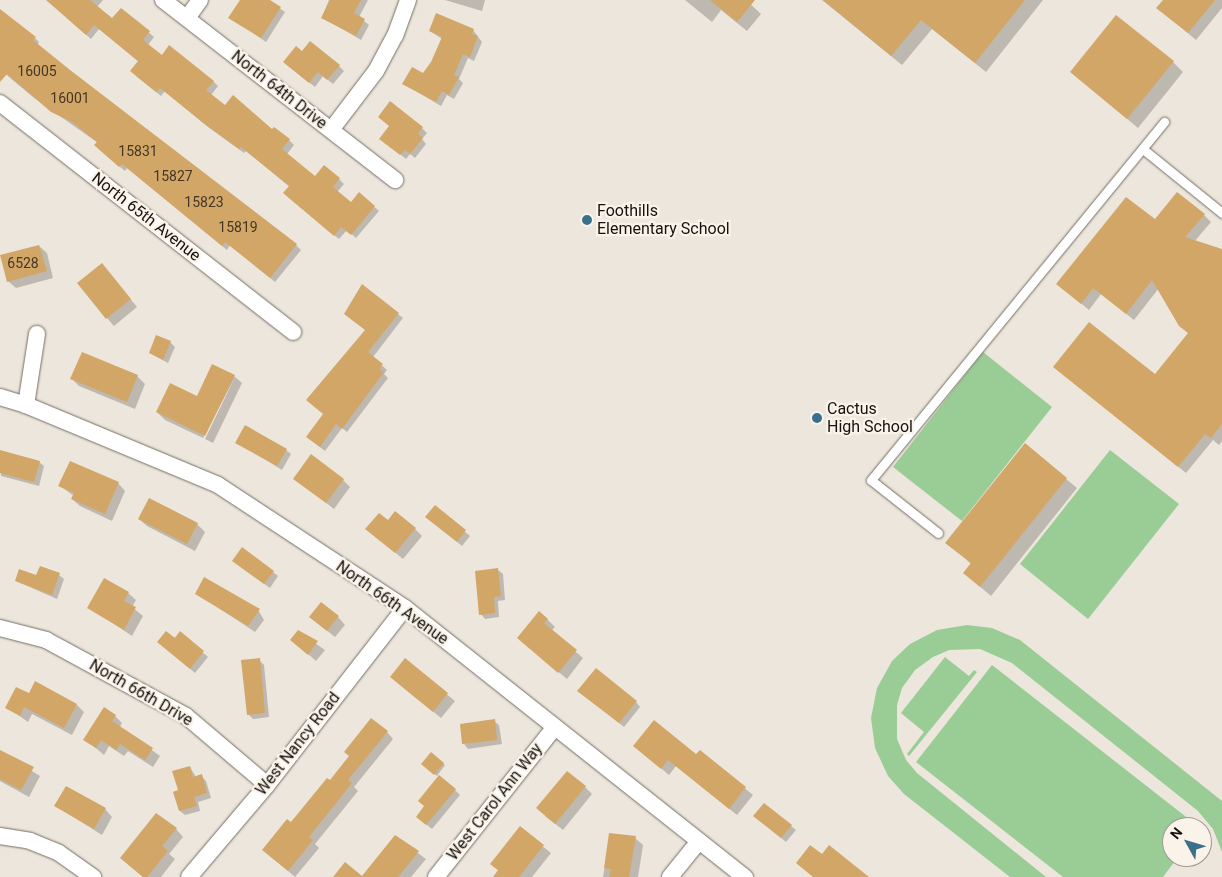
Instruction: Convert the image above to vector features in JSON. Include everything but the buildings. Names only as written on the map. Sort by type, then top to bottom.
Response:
[{"type":"street","name":"North 64th Drive","points":[[163,0],[395,180]]},
{"type":"street","points":[[187,18],[200,0]]},
{"type":"street","points":[[331,130],[376,71],[396,36],[408,0]]},
{"type":"street","name":"North 65th Avenue","points":[[0,103],[293,332]]},
{"type":"street","points":[[26,404],[37,334]]},
{"type":"street","name":"North 66th Avenue","points":[[0,397],[26,404],[218,485],[404,608],[745,877]]},
{"type":"street","name":"West Nancy Road","points":[[189,877],[267,785],[404,608]]},
{"type":"street","name":"North 66th Drive","points":[[0,628],[46,640],[186,716],[267,785]]},
{"type":"street","name":"West Carol Ann Way","points":[[436,877],[555,727]]},
{"type":"street","points":[[0,836],[30,841],[59,854],[93,877]]},
{"type":"street","points":[[670,877],[699,841]]},
{"type":"lane","points":[[938,533],[871,480],[1164,122]]},
{"type":"lane","points":[[1142,149],[1222,213]]},
{"type":"green space","points":[[983,352],[1052,407],[962,521],[893,467]]},
{"type":"green space","points":[[1110,450],[1179,504],[1088,619],[1020,564]]},
{"type":"green space","points":[[967,625],[992,628],[1020,640],[1222,801],[1222,852],[1212,828],[1212,817],[1203,817],[1198,811],[1012,663],[980,649],[949,650],[933,657],[915,670],[902,688],[897,705],[897,739],[906,760],[917,773],[1046,877],[1010,877],[904,794],[888,776],[875,748],[871,718],[877,688],[892,661],[910,644],[937,630]]},
{"type":"green space","points":[[945,657],[969,676],[974,670],[977,672],[909,756],[907,754],[924,732],[901,713]]},
{"type":"green space","points":[[992,665],[1186,817],[1162,817],[1162,867],[1170,867],[1163,877],[1063,877],[916,762]]},
{"type":"place","name":"Foothills Elementary School","points":[[587,220]]},
{"type":"place","name":"Cactus High School","points":[[817,418]]}]
